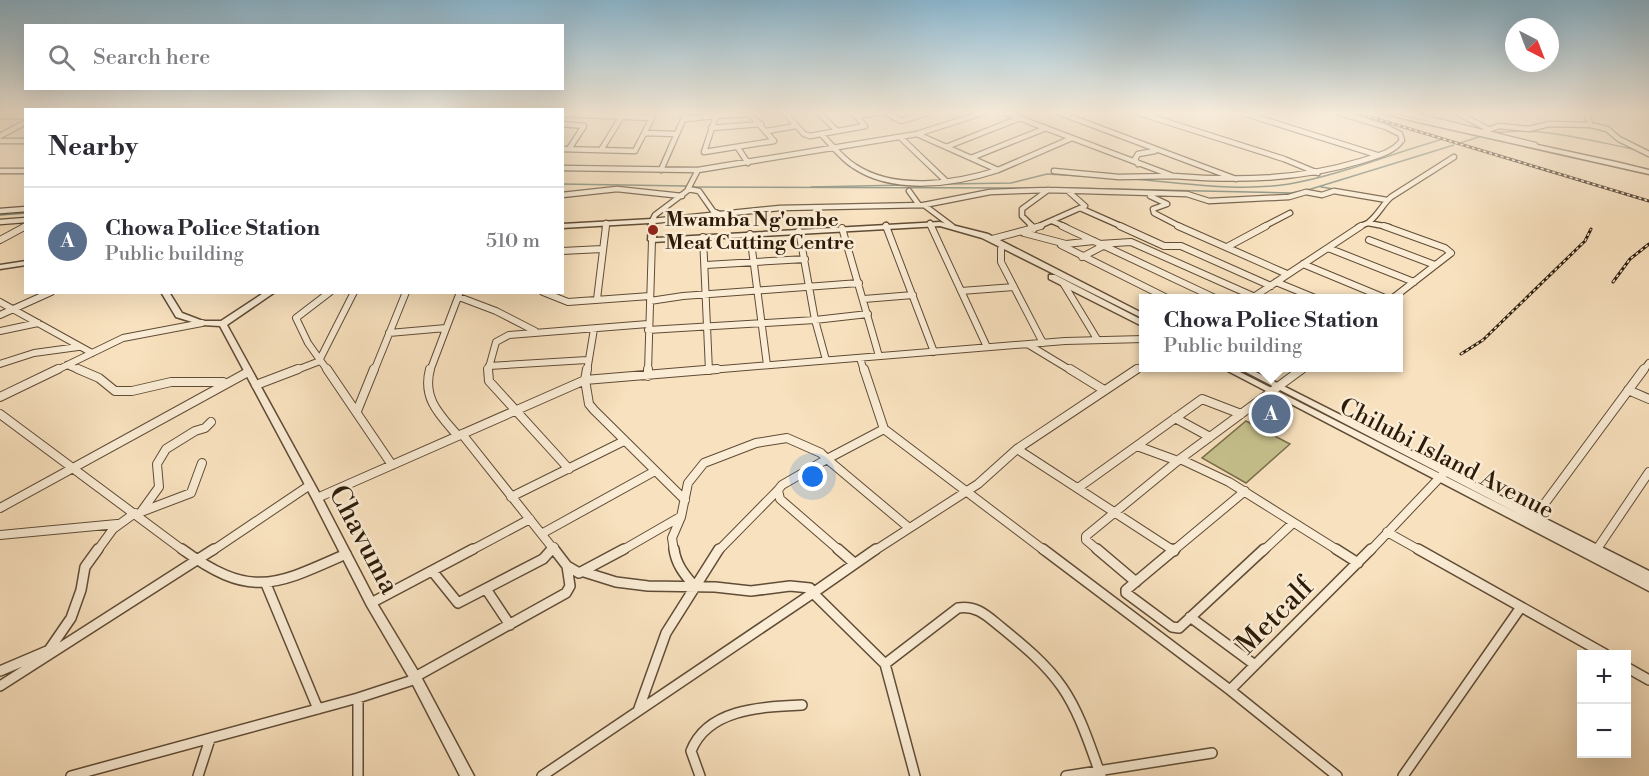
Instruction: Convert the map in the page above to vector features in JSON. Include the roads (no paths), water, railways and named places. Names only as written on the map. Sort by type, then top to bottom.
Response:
[{"type":"street","points":[[564,149],[636,149]]},
{"type":"street","points":[[661,170],[670,149]]},
{"type":"street","points":[[704,149],[703,151],[724,149]]},
{"type":"street","points":[[739,149],[748,163]]},
{"type":"street","points":[[564,168],[698,170],[828,149]]},
{"type":"street","points":[[836,149],[855,167],[871,175],[908,183],[977,177],[1046,149]]},
{"type":"street","points":[[913,149],[946,181]]},
{"type":"street","points":[[951,149],[998,170]]},
{"type":"street","points":[[971,159],[995,149]]},
{"type":"street","points":[[1101,149],[1173,176]]},
{"type":"street","points":[[1156,149],[1241,181]]},
{"type":"street","points":[[1254,149],[1319,174]]},
{"type":"street","points":[[1359,149],[1377,155]]},
{"type":"street","points":[[1054,171],[1241,181],[1319,174],[1390,149]]},
{"type":"street","points":[[1556,149],[1649,172]]},
{"type":"street","points":[[1140,177],[1135,158],[1140,153],[1161,151]]},
{"type":"street","points":[[1259,294],[1368,223],[1380,213],[1387,200],[1454,158]]},
{"type":"street","points":[[648,376],[652,221],[655,215],[682,196],[690,187],[698,170]]},
{"type":"street","points":[[0,171],[24,171]]},
{"type":"street","points":[[690,187],[699,191],[713,211],[721,215]]},
{"type":"street","points":[[564,195],[617,189],[682,196]]},
{"type":"street","points":[[564,226],[652,221],[780,208],[921,205],[990,192],[1048,190],[1187,194],[1209,201],[1288,196],[1306,192],[1322,195],[1334,190],[1387,200]]},
{"type":"street","points":[[1034,229],[1022,216],[1022,209],[1048,190]]},
{"type":"street","points":[[992,239],[1034,229],[1085,206],[1066,190]]},
{"type":"street","points":[[909,191],[921,205],[952,226]]},
{"type":"street","points":[[1142,193],[1167,204],[1153,209],[1154,213],[1186,230],[1287,274]]},
{"type":"street","points":[[1080,208],[1164,246],[1181,246],[1303,294]]},
{"type":"street","points":[[0,211],[24,209]]},
{"type":"street","points":[[1227,247],[1290,213]]},
{"type":"street","points":[[0,222],[24,220]]},
{"type":"street","points":[[1052,221],[1206,294]]},
{"type":"street","points":[[597,299],[606,223]]},
{"type":"street","points":[[652,240],[886,225],[930,223],[952,226],[992,239],[1139,315]]},
{"type":"street","points":[[930,223],[987,347]]},
{"type":"street","points":[[1368,223],[1379,224],[1451,251],[1398,294]]},
{"type":"street","points":[[886,225],[934,352]]},
{"type":"street","points":[[0,240],[24,227]]},
{"type":"street","points":[[842,228],[879,356]]},
{"type":"street","points":[[799,231],[815,320],[826,360]]},
{"type":"street","points":[[972,232],[1139,323]]},
{"type":"street","points":[[1018,232],[1041,235],[1159,294]]},
{"type":"street","points":[[750,234],[766,365]]},
{"type":"street","points":[[703,237],[710,371]]},
{"type":"street","points":[[1369,240],[1435,265]]},
{"type":"street","points":[[1061,245],[1131,242],[1244,294]]},
{"type":"street","points":[[1082,257],[1099,244]]},
{"type":"street","points":[[1328,248],[1414,282]]},
{"type":"street","points":[[564,251],[602,249]]},
{"type":"street","points":[[1001,249],[1001,262],[1044,343]]},
{"type":"street","points":[[705,266],[805,259]]},
{"type":"street","points":[[0,267],[24,264]]},
{"type":"street","points":[[1303,264],[1375,294]]},
{"type":"street","points":[[550,294],[568,302],[706,296],[859,283]]},
{"type":"street","points":[[1063,283],[1097,339]]},
{"type":"street","points":[[961,291],[1014,287]]},
{"type":"street","points":[[0,315],[47,294]]},
{"type":"street","points":[[166,294],[179,315],[202,323]]},
{"type":"street","points":[[0,397],[138,333],[202,323],[223,324],[268,294]]},
{"type":"street","points":[[327,294],[296,318],[308,342],[392,465]]},
{"type":"street","points":[[256,385],[320,360],[353,294]]},
{"type":"street","points":[[357,411],[405,294]]},
{"type":"street","points":[[538,333],[460,295],[426,387],[433,404],[543,533],[567,566],[579,573],[681,517]]},
{"type":"street","points":[[864,299],[913,295]]},
{"type":"street","points":[[1072,301],[1087,295]]},
{"type":"street","points":[[0,302],[92,353]]},
{"type":"street","points":[[503,336],[594,329],[815,320],[868,314]]},
{"type":"street","points":[[0,331],[38,323]]},
{"type":"street","points":[[520,323],[496,342],[487,374],[489,381],[569,469]]},
{"type":"street","name":"Chavuma","points":[[223,324],[310,484],[371,603],[416,678],[467,776]]},
{"type":"street","points":[[388,333],[446,328]]},
{"type":"street","points":[[594,329],[585,380],[589,404],[685,500]]},
{"type":"street","points":[[317,498],[585,380],[987,347],[1097,339],[1139,339]]},
{"type":"street","points":[[1028,345],[1104,390]]},
{"type":"street","points":[[0,364],[34,353],[78,346]]},
{"type":"street","points":[[860,358],[884,429],[1230,690],[1337,776]]},
{"type":"street","points":[[489,366],[587,360]]},
{"type":"street","points":[[1534,518],[1649,363]]},
{"type":"street","points":[[67,365],[99,378],[115,391],[132,391],[171,382],[228,381]]},
{"type":"street","points":[[542,776],[908,527],[978,484],[1017,449],[1139,368]]},
{"type":"street","points":[[0,508],[248,372]]},
{"type":"street","name":"Chilubi Island Avenue","points":[[1235,372],[1275,389],[1442,475],[1649,586]]},
{"type":"street","name":"Chilubi Island Avenue","points":[[1248,372],[1275,389]]},
{"type":"street","points":[[1136,582],[1085,538],[1179,460],[1298,372]]},
{"type":"street","points":[[1628,390],[1649,399]]},
{"type":"street","points":[[1078,488],[1204,398],[1241,414]]},
{"type":"street","points":[[0,414],[138,513],[198,561],[243,581],[266,584],[299,574],[346,554]]},
{"type":"street","points":[[1175,418],[1210,437]]},
{"type":"street","points":[[138,513],[159,487],[157,464],[167,452],[166,449],[195,431],[205,428],[211,422]]},
{"type":"street","points":[[638,711],[666,633],[718,550],[789,479],[884,429]]},
{"type":"street","points":[[695,586],[681,571],[675,559],[672,538],[681,517],[688,483],[704,463],[756,443],[787,438],[821,453],[908,527]]},
{"type":"street","points":[[511,497],[624,441]]},
{"type":"street","points":[[1137,446],[1217,474],[1358,563]]},
{"type":"street","points":[[1017,449],[1174,550]]},
{"type":"street","points":[[49,650],[70,618],[81,590],[85,567],[117,524],[138,513],[191,493],[202,463]]},
{"type":"street","points":[[543,533],[655,471]]},
{"type":"street","points":[[1597,549],[1649,472]]},
{"type":"street","name":"Chilubi Island Avenue","points":[[1442,475],[1649,576]]},
{"type":"street","name":"Metcalf","points":[[1230,690],[1358,563],[1442,475]]},
{"type":"street","points":[[0,686],[198,561],[310,484]]},
{"type":"street","points":[[778,490],[780,499],[854,564]]},
{"type":"street","points":[[1245,491],[1136,582],[1126,593],[1176,629],[1293,523]]},
{"type":"street","points":[[371,603],[530,519]]},
{"type":"street","points":[[0,535],[56,532],[91,524],[117,524]]},
{"type":"street","points":[[1387,532],[1598,650]]},
{"type":"street","points":[[433,572],[458,603],[543,558],[554,548]]},
{"type":"street","points":[[71,776],[358,698],[416,678],[566,593],[570,586],[567,566]]},
{"type":"street","points":[[584,572],[603,580],[633,586],[695,586],[754,591],[799,585],[810,588],[885,664],[915,776]]},
{"type":"street","points":[[266,584],[318,709]]},
{"type":"street","points":[[486,589],[510,625]]},
{"type":"street","points":[[885,664],[958,608],[966,606],[981,610],[1030,651],[1054,677],[1082,725],[1100,773]]},
{"type":"street","points":[[1403,776],[1521,607]]},
{"type":"street","points":[[1143,625],[1154,614]]},
{"type":"street","points":[[1190,617],[1255,665]]},
{"type":"street","points":[[0,671],[66,643]]},
{"type":"street","points":[[1631,670],[1649,680]]},
{"type":"street","points":[[358,698],[358,776]]},
{"type":"street","points":[[700,776],[692,751],[697,737],[707,730],[751,708],[802,705]]},
{"type":"street","points":[[198,776],[210,739]]},
{"type":"street","points":[[1066,776],[1100,773],[1212,753]]},
{"type":"waterway","points":[[1133,179],[1231,187],[1289,184],[1346,170],[1411,149]]},
{"type":"waterway","points":[[1066,188],[1291,193],[1440,149]]},
{"type":"waterway","points":[[948,184],[1011,183],[1047,174],[1080,176]]},
{"type":"waterway","points":[[564,184],[686,186]]},
{"type":"waterway","points":[[811,187],[907,185]]},
{"type":"waterway","points":[[691,187],[1040,188]]},
{"type":"waterway","points":[[1321,187],[1334,189]]},
{"type":"waterway","points":[[1359,193],[1382,197]]},
{"type":"waterway","points":[[0,215],[24,213]]},
{"type":"railway","points":[[1477,149],[1649,201]]},
{"type":"railway","points":[[1461,354],[1483,340],[1585,241],[1591,229]]},
{"type":"railway","points":[[1613,282],[1630,259],[1649,244]]},
{"type":"place","name":"Mwamba Ng'ombe Meat Cutting Centre","points":[[653,230]]},
{"type":"place","name":"Chowa Police Station","points":[[1271,414]]}]
